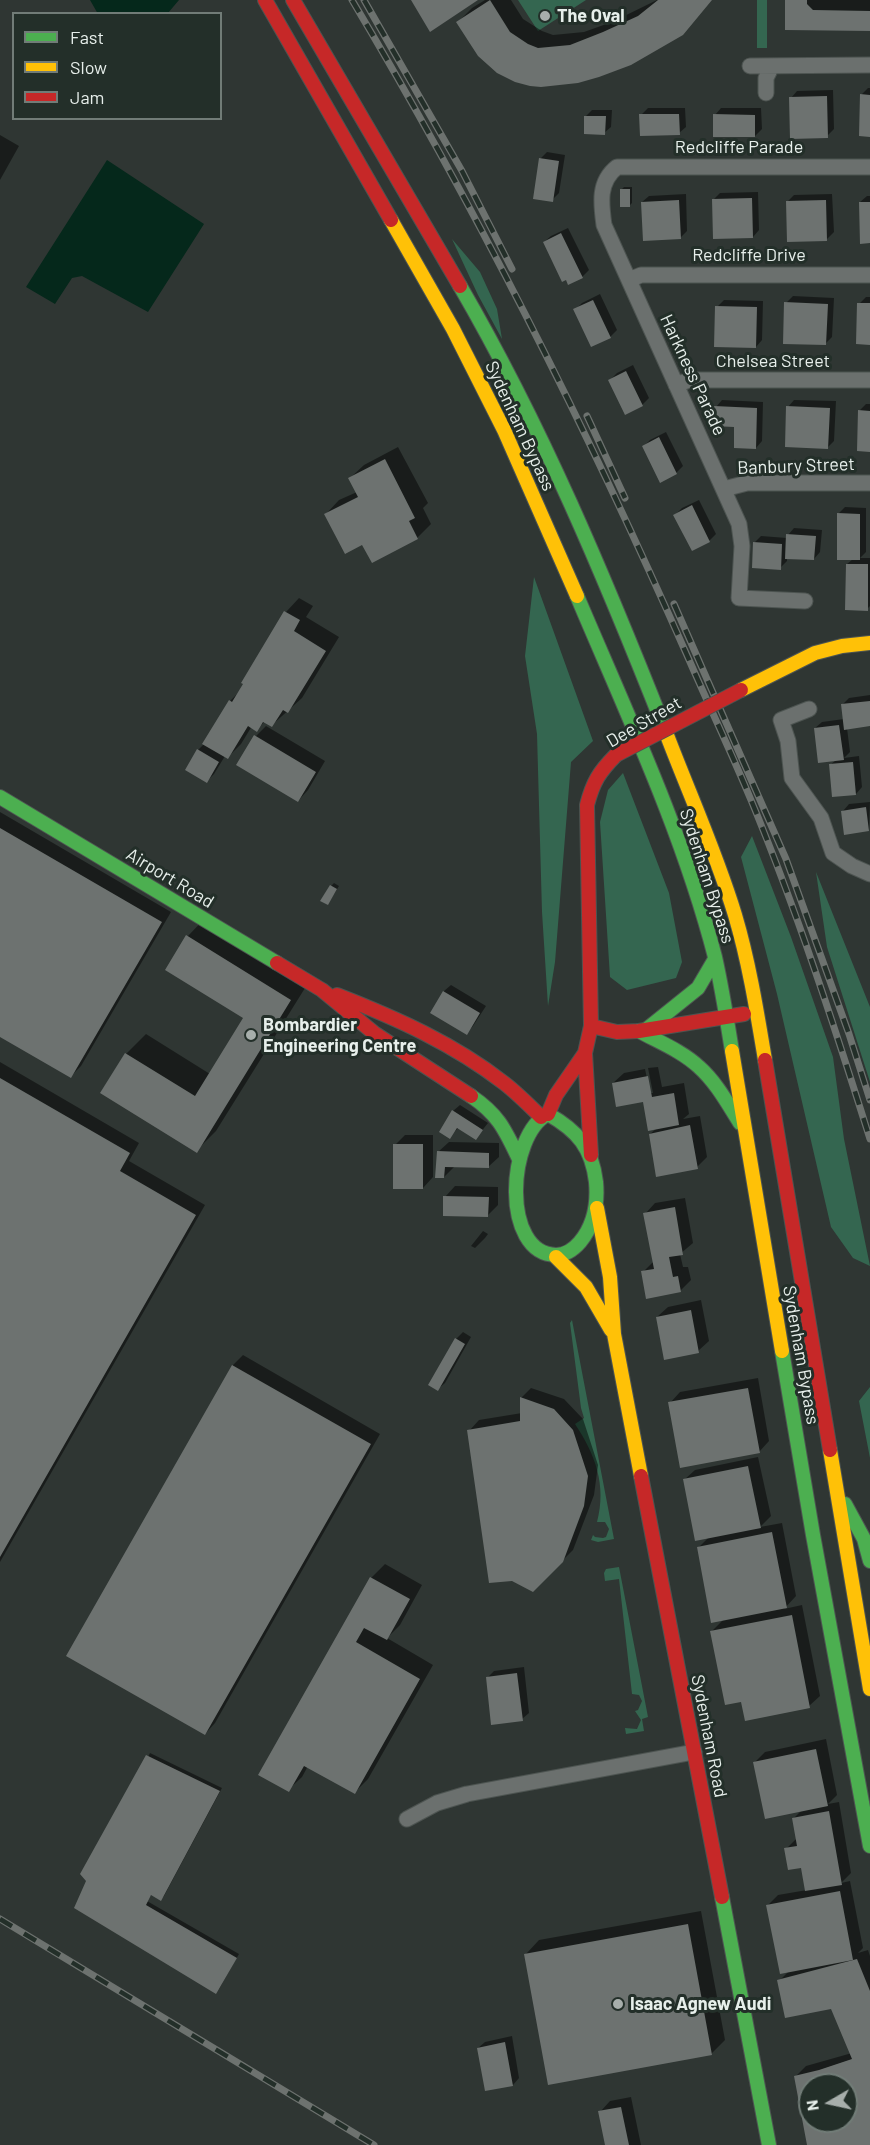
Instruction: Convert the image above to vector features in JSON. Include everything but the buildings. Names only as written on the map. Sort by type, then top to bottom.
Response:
[{"type":"main road","name":"Sydenham Bypass","points":[[265,0],[453,329],[504,430],[637,736],[688,870],[715,959],[726,1017],[815,1546],[870,1846]]},
{"type":"main road","name":"Sydenham Bypass","points":[[293,0],[479,319],[544,446],[631,644],[704,829],[736,918],[757,1012],[870,1689]]},
{"type":"main road","name":"Dee Street","points":[[591,1155],[585,1053],[591,1026],[587,805],[592,786],[602,770],[616,756],[741,690],[815,653],[842,646],[870,643]]},
{"type":"main road","name":"Airport Road","points":[[0,797],[322,990],[374,1033],[489,1108],[506,1131],[519,1160]]},
{"type":"main road","points":[[643,1030],[698,988],[715,959]]},
{"type":"main road","name":"Airport Road","points":[[322,990],[385,1013],[423,1032],[497,1077],[544,1115]]},
{"type":"main road","points":[[591,1026],[617,1032],[643,1030],[757,1012]]},
{"type":"main road","points":[[643,1030],[698,1066],[719,1091],[746,1132]]},
{"type":"main road","name":"Dee Street","points":[[544,1115],[585,1053]]},
{"type":"main road","points":[[544,1115],[563,1122],[591,1155],[596,1182],[597,1208],[592,1225],[580,1242],[569,1251],[556,1257],[538,1248],[524,1230],[518,1210],[515,1186],[519,1160],[528,1134],[544,1115]]},
{"type":"main road","name":"Sydenham Road","points":[[597,1208],[610,1276],[614,1334],[769,2145]]},
{"type":"main road","name":"Sydenham Road","points":[[556,1257],[586,1287],[614,1334]]},
{"type":"main road","points":[[835,1485],[864,1539],[870,1561]]},
{"type":"street","points":[[750,66],[870,65]]},
{"type":"street","points":[[766,93],[766,78],[772,66]]},
{"type":"street","name":"Redcliffe Parade","points":[[610,172],[617,167],[641,166],[870,167]]},
{"type":"street","name":"Harkness Parade","points":[[610,172],[602,185],[601,208],[604,225],[739,524],[742,546],[739,598],[805,601]]},
{"type":"street","name":"Redcliffe Drive","points":[[629,280],[641,275],[870,274]]},
{"type":"street","name":"Chelsea Street","points":[[676,385],[689,380],[870,380]]},
{"type":"street","name":"Banbury Street","points":[[724,489],[747,483],[870,483]]},
{"type":"street","points":[[809,709],[781,720],[788,741],[792,778],[821,818],[833,853],[852,866],[870,874]]},
{"type":"street","points":[[407,1818],[437,1803],[466,1794],[694,1752]]},
{"type":"shaded area","points":[[90,0],[179,0],[169,12],[97,12]]},
{"type":"shaded area","name":"The Oval","points":[[518,0],[586,0],[538,31]]},
{"type":"shaded area","points":[[757,0],[767,0],[767,48],[757,48]]},
{"type":"shaded area","points":[[107,160],[204,224],[148,312],[82,276],[72,278],[55,304],[26,287]]},
{"type":"shaded area","points":[[452,239],[480,272],[497,309],[502,339],[478,295]]},
{"type":"shaded area","points":[[534,577],[593,741],[571,762],[555,962],[548,1006],[542,912],[537,734],[525,656]]},
{"type":"shaded area","points":[[623,773],[669,893],[682,962],[676,978],[627,990],[610,977],[600,822],[608,790]]},
{"type":"shaded area","points":[[752,836],[791,937],[833,1057],[844,1139],[870,1266],[853,1258],[831,1227],[777,994],[741,857]]},
{"type":"shaded area","points":[[816,872],[870,1007],[870,1082],[827,947]]},
{"type":"shaded area","points":[[572,1320],[614,1539],[598,1542],[591,1540],[593,1535],[606,1537],[609,1529],[605,1522],[597,1522],[601,1495],[600,1483],[593,1458],[575,1424],[584,1418],[570,1323]]},
{"type":"shaded area","points":[[870,1387],[870,1458],[859,1401]]},
{"type":"shaded area","points":[[619,1567],[648,1717],[642,1719],[644,1731],[626,1734],[625,1728],[637,1729],[641,1720],[635,1711],[638,1710],[642,1701],[639,1695],[632,1694],[619,1579],[605,1581],[606,1569]]},
{"type":"railway","points":[[352,0],[399,80],[488,243],[573,409],[652,577],[768,842],[814,968],[870,1139]]},
{"type":"railway","points":[[364,0],[462,171],[512,269]]},
{"type":"railway","points":[[587,416],[625,498]]},
{"type":"railway","points":[[674,604],[786,859],[849,1034],[870,1100]]},
{"type":"railway","points":[[0,1919],[374,2145]]},
{"type":"traffic: fast","points":[[460,286],[518,393],[571,504],[665,730]]},
{"type":"traffic: fast","points":[[577,596],[653,774],[687,865],[715,957],[732,1051]]},
{"type":"traffic: fast","points":[[0,797],[277,963]]},
{"type":"traffic: fast","points":[[647,1029],[698,988],[715,959]]},
{"type":"traffic: fast","points":[[639,1031],[678,1051],[699,1067],[716,1086],[740,1123]]},
{"type":"traffic: fast","points":[[471,1096],[495,1117],[519,1159]]},
{"type":"traffic: fast","points":[[548,1114],[568,1127],[582,1142],[591,1159],[596,1182],[596,1206],[589,1229],[572,1249],[556,1255],[538,1250],[526,1236],[518,1215],[516,1192],[518,1168],[524,1145],[534,1126],[548,1114]]},
{"type":"traffic: fast","points":[[782,1351],[870,1846]]},
{"type":"traffic: fast","points":[[845,1504],[864,1539],[870,1561]]},
{"type":"traffic: fast","points":[[722,1897],[769,2145]]},
{"type":"traffic: slow","points":[[391,220],[453,329],[504,430],[577,596]]},
{"type":"traffic: slow","points":[[741,690],[815,653],[842,646],[870,643]]},
{"type":"traffic: slow","points":[[665,730],[711,845],[735,915],[749,969],[765,1060]]},
{"type":"traffic: slow","points":[[732,1051],[782,1351]]},
{"type":"traffic: slow","points":[[597,1208],[610,1277],[614,1334],[641,1476]]},
{"type":"traffic: slow","points":[[556,1257],[586,1287],[611,1330]]},
{"type":"traffic: slow","points":[[830,1450],[870,1689]]},
{"type":"traffic: jam","points":[[265,0],[391,220]]},
{"type":"traffic: jam","points":[[293,0],[460,286]]},
{"type":"traffic: jam","points":[[616,755],[741,690]]},
{"type":"traffic: jam","points":[[591,1155],[585,1053],[591,1026],[587,805],[597,778],[616,755]]},
{"type":"traffic: jam","points":[[277,963],[322,990],[374,1033],[471,1096]]},
{"type":"traffic: jam","points":[[337,995],[445,1044],[509,1087],[541,1117]]},
{"type":"traffic: jam","points":[[591,1026],[617,1032],[639,1031],[744,1014]]},
{"type":"traffic: jam","points":[[548,1114],[556,1095],[585,1053]]},
{"type":"traffic: jam","points":[[765,1060],[830,1450]]},
{"type":"traffic: jam","points":[[641,1476],[722,1897]]},
{"type":"place","name":"The Oval","points":[[545,16]]},
{"type":"place","name":"Bombardier Engineering Centre","points":[[251,1035]]},
{"type":"place","name":"Isaac Agnew Audi","points":[[618,2004]]}]
